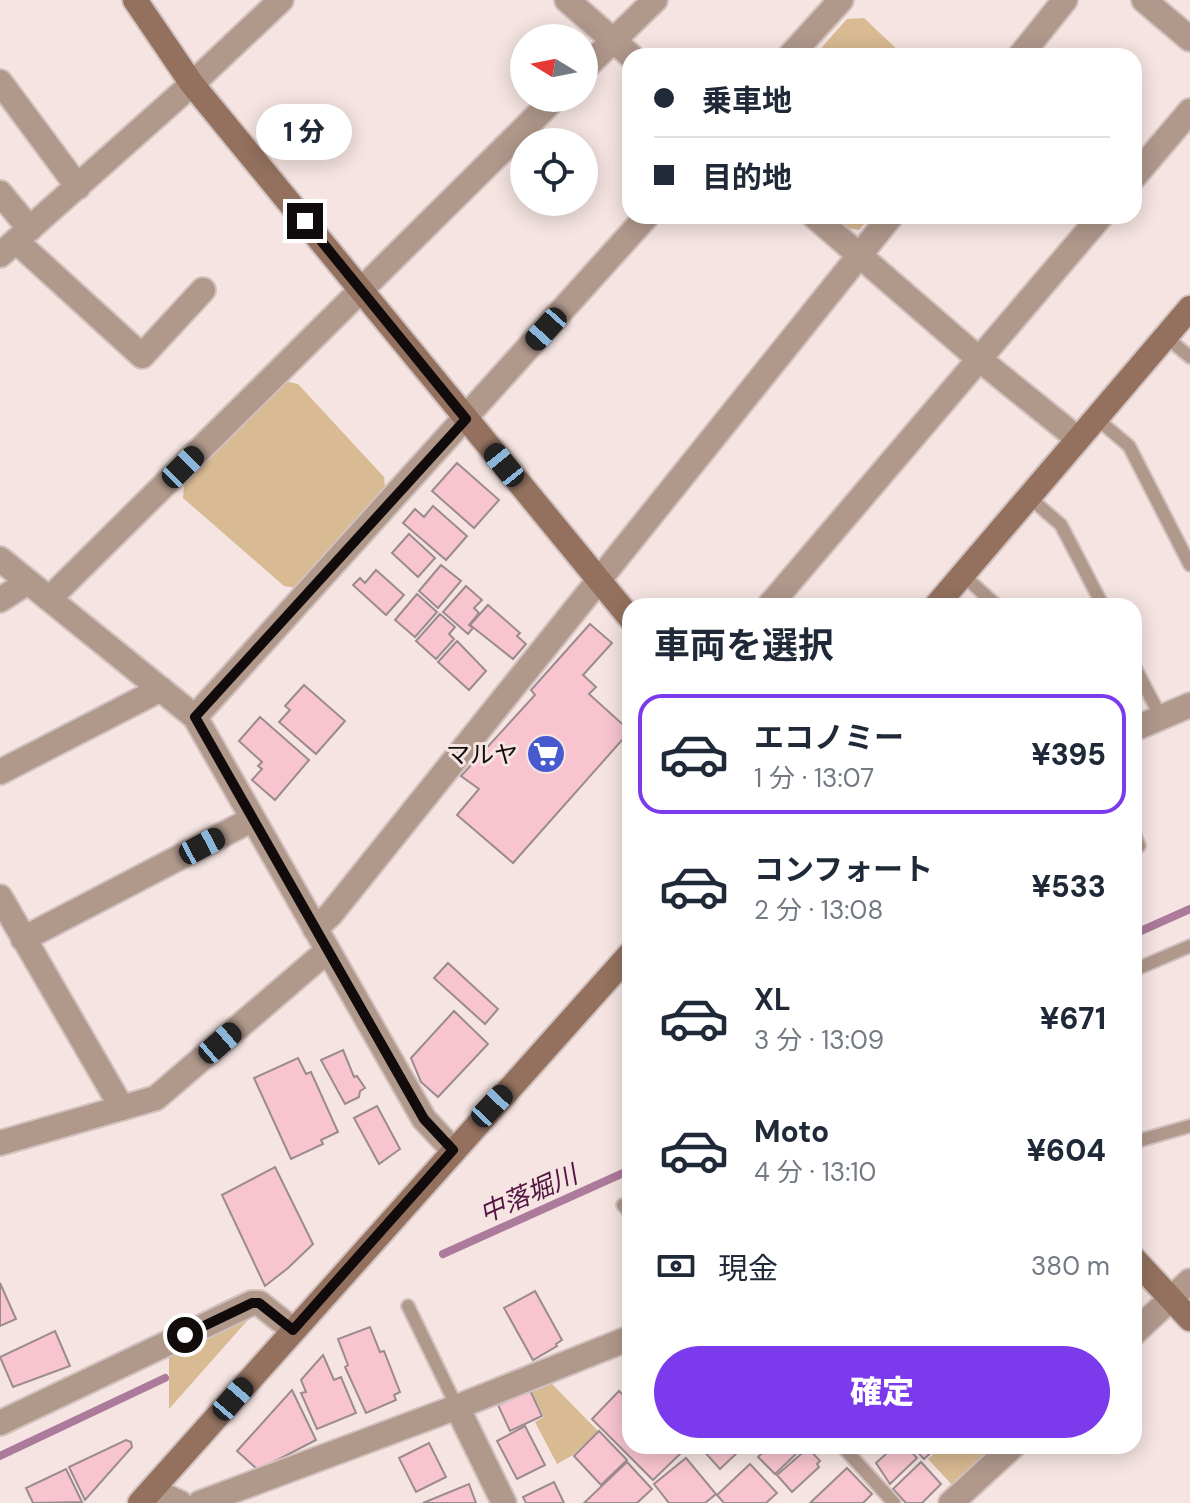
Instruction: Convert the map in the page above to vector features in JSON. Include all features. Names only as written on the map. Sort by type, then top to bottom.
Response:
[{"type":"street","points":[[135,0],[192,84],[622,608]]},
{"type":"street","points":[[15,242],[281,0]]},
{"type":"street","points":[[567,0],[622,48]]},
{"type":"street","points":[[598,61],[622,48],[655,0]]},
{"type":"street","points":[[797,48],[841,0]]},
{"type":"street","points":[[1026,48],[1065,0]]},
{"type":"street","points":[[1144,0],[1190,39]]},
{"type":"street","points":[[0,82],[78,187]]},
{"type":"street","points":[[1142,168],[1190,111]]},
{"type":"street","points":[[49,599],[541,112]]},
{"type":"street","points":[[0,193],[15,242],[142,356],[203,290]]},
{"type":"street","points":[[195,717],[640,224]]},
{"type":"street","points":[[823,224],[979,359],[1078,439]]},
{"type":"street","points":[[315,929],[331,914],[885,224]]},
{"type":"street","points":[[776,598],[1094,224]]},
{"type":"street","points":[[943,598],[1190,308]]},
{"type":"street","points":[[0,559],[195,717],[424,1119],[453,1150]]},
{"type":"street","points":[[0,600],[28,582]]},
{"type":"street","points":[[0,772],[161,689]]},
{"type":"street","points":[[1142,725],[1190,705]]},
{"type":"street","points":[[23,939],[253,819]]},
{"type":"street","points":[[0,897],[122,1108]]},
{"type":"street","points":[[0,1143],[156,1098],[327,951]]},
{"type":"street","points":[[180,1503],[146,1496],[622,963]]},
{"type":"street","points":[[1142,1267],[1190,1319]]},
{"type":"street","points":[[1142,1325],[1190,1281]]},
{"type":"street","points":[[0,1423],[252,1303],[259,1303],[293,1330]]},
{"type":"street","points":[[200,1503],[622,1341]]},
{"type":"street","points":[[457,1407],[504,1503]]},
{"type":"street","points":[[951,1503],[1004,1454]]},
{"type":"lane","points":[[1166,337],[1190,357]]},
{"type":"lane","points":[[1096,418],[1129,446],[1190,565]]},
{"type":"lane","points":[[1029,497],[1061,525],[1099,598]]},
{"type":"lane","points":[[963,575],[988,598]]},
{"type":"lane","points":[[1142,681],[1161,717]]},
{"type":"lane","points":[[1142,967],[1190,946]]},
{"type":"lane","points":[[1142,1140],[1190,1126]]},
{"type":"lane","points":[[408,1306],[457,1407]]},
{"type":"lane","points":[[849,1454],[894,1503]]},
{"type":"shaded area","points":[[864,18],[896,48],[821,48],[847,19]]},
{"type":"shaded area","points":[[843,224],[864,224],[859,230]]},
{"type":"shaded area","points":[[284,381],[298,384],[384,477],[385,488],[296,588],[284,586],[183,498],[184,485]]},
{"type":"shaded area","points":[[254,1313],[169,1409],[169,1351]]},
{"type":"shaded area","points":[[551,1383],[598,1431],[573,1455],[557,1464],[535,1422],[544,1417],[531,1390]]},
{"type":"shaded area","points":[[933,1454],[991,1454],[954,1487],[928,1459]]},
{"type":"building","points":[[457,463],[499,500],[474,528],[432,491]]},
{"type":"building","points":[[433,506],[467,536],[446,560],[403,523],[415,509],[424,517]]},
{"type":"building","points":[[409,534],[435,558],[418,577],[392,553]]},
{"type":"building","points":[[441,565],[461,581],[438,608],[419,591]]},
{"type":"building","points":[[376,570],[404,595],[386,615],[353,585],[360,578],[365,583]]},
{"type":"building","points":[[466,586],[482,600],[474,608],[479,613],[469,625],[473,628],[468,634],[443,612]]},
{"type":"building","points":[[417,594],[437,612],[415,637],[395,620]]},
{"type":"building","points":[[488,605],[520,633],[517,636],[526,644],[513,659],[470,625]]},
{"type":"building","points":[[440,614],[455,627],[449,634],[454,639],[436,659],[416,641]]},
{"type":"building","name":"マルヤ","points":[[590,624],[612,643],[583,675],[596,687],[589,694],[622,724],[622,740],[513,863],[457,815],[479,789],[461,776],[535,695],[531,690]]},
{"type":"building","points":[[457,641],[486,671],[469,690],[438,662]]},
{"type":"building","points":[[304,685],[345,721],[316,754],[279,722],[290,710],[285,706]]},
{"type":"building","points":[[260,717],[309,760],[275,800],[252,780],[262,769],[258,766],[262,762],[239,741]]},
{"type":"building","points":[[448,963],[498,1009],[485,1024],[434,978]]},
{"type":"building","points":[[454,1011],[488,1044],[438,1097],[421,1082],[411,1058]]},
{"type":"building","points":[[343,1050],[354,1077],[357,1076],[365,1088],[360,1091],[359,1097],[345,1104],[321,1060]]},
{"type":"building","points":[[298,1058],[306,1074],[311,1072],[338,1132],[321,1140],[323,1144],[291,1159],[254,1078]]},
{"type":"building","points":[[377,1106],[400,1149],[379,1164],[354,1118]]},
{"type":"building","points":[[275,1167],[313,1244],[265,1286],[222,1195]]},
{"type":"building","points":[[0,1283],[16,1319],[0,1326]]},
{"type":"building","points":[[535,1291],[562,1340],[533,1360],[504,1308]]},
{"type":"building","points":[[370,1327],[380,1352],[384,1351],[400,1392],[394,1395],[396,1400],[366,1413],[345,1367],[348,1365],[338,1339]]},
{"type":"building","points":[[55,1331],[70,1366],[13,1387],[0,1357]]},
{"type":"building","points":[[323,1355],[334,1380],[341,1377],[356,1413],[317,1429],[301,1393],[306,1392],[301,1380]]},
{"type":"building","points":[[292,1390],[316,1440],[258,1470],[237,1451]]},
{"type":"building","points":[[530,1390],[542,1416],[510,1431],[498,1405]]},
{"type":"building","points":[[619,1391],[622,1394],[622,1449],[592,1419]]},
{"type":"building","points":[[525,1426],[545,1465],[517,1479],[497,1441]]},
{"type":"building","points":[[599,1431],[627,1460],[601,1485],[574,1456]]},
{"type":"building","points":[[126,1440],[131,1442],[132,1447],[85,1500],[69,1467]]},
{"type":"building","points":[[429,1443],[446,1477],[416,1492],[399,1458]]},
{"type":"building","points":[[627,1454],[680,1454],[653,1480]]},
{"type":"building","points":[[706,1454],[736,1454],[720,1469]]},
{"type":"building","points":[[761,1454],[796,1454],[775,1474],[758,1457]]},
{"type":"building","points":[[801,1454],[814,1454],[820,1461],[817,1464],[819,1467],[792,1492],[777,1475]]},
{"type":"building","points":[[886,1454],[913,1454],[917,1458],[890,1484],[876,1463]]},
{"type":"building","points":[[686,1458],[716,1494],[705,1503],[669,1503],[654,1484]]},
{"type":"building","points":[[627,1462],[652,1489],[637,1503],[584,1503]]},
{"type":"building","points":[[921,1462],[941,1484],[922,1503],[906,1503],[893,1489]]},
{"type":"building","points":[[750,1464],[777,1493],[766,1503],[724,1503],[717,1495]]},
{"type":"building","points":[[847,1468],[872,1494],[863,1503],[810,1503]]},
{"type":"building","points":[[66,1469],[82,1502],[33,1503],[26,1488]]},
{"type":"building","points":[[554,1482],[564,1503],[526,1503],[523,1497]]},
{"type":"building","points":[[469,1484],[476,1503],[423,1503]]},
{"type":"waterway","name":"中落堀川","points":[[1142,930],[1190,909]]},
{"type":"waterway","name":"中落堀川","points":[[443,1254],[622,1174]]},
{"type":"waterway","name":"中落堀川","points":[[0,1456],[165,1378]]},
{"type":"place","name":"マルヤ","points":[[546,754]]},
{"type":"route","points":[[185,1335],[252,1303],[259,1303],[293,1330],[453,1150],[424,1119],[195,717],[466,419],[305,221]]}]
